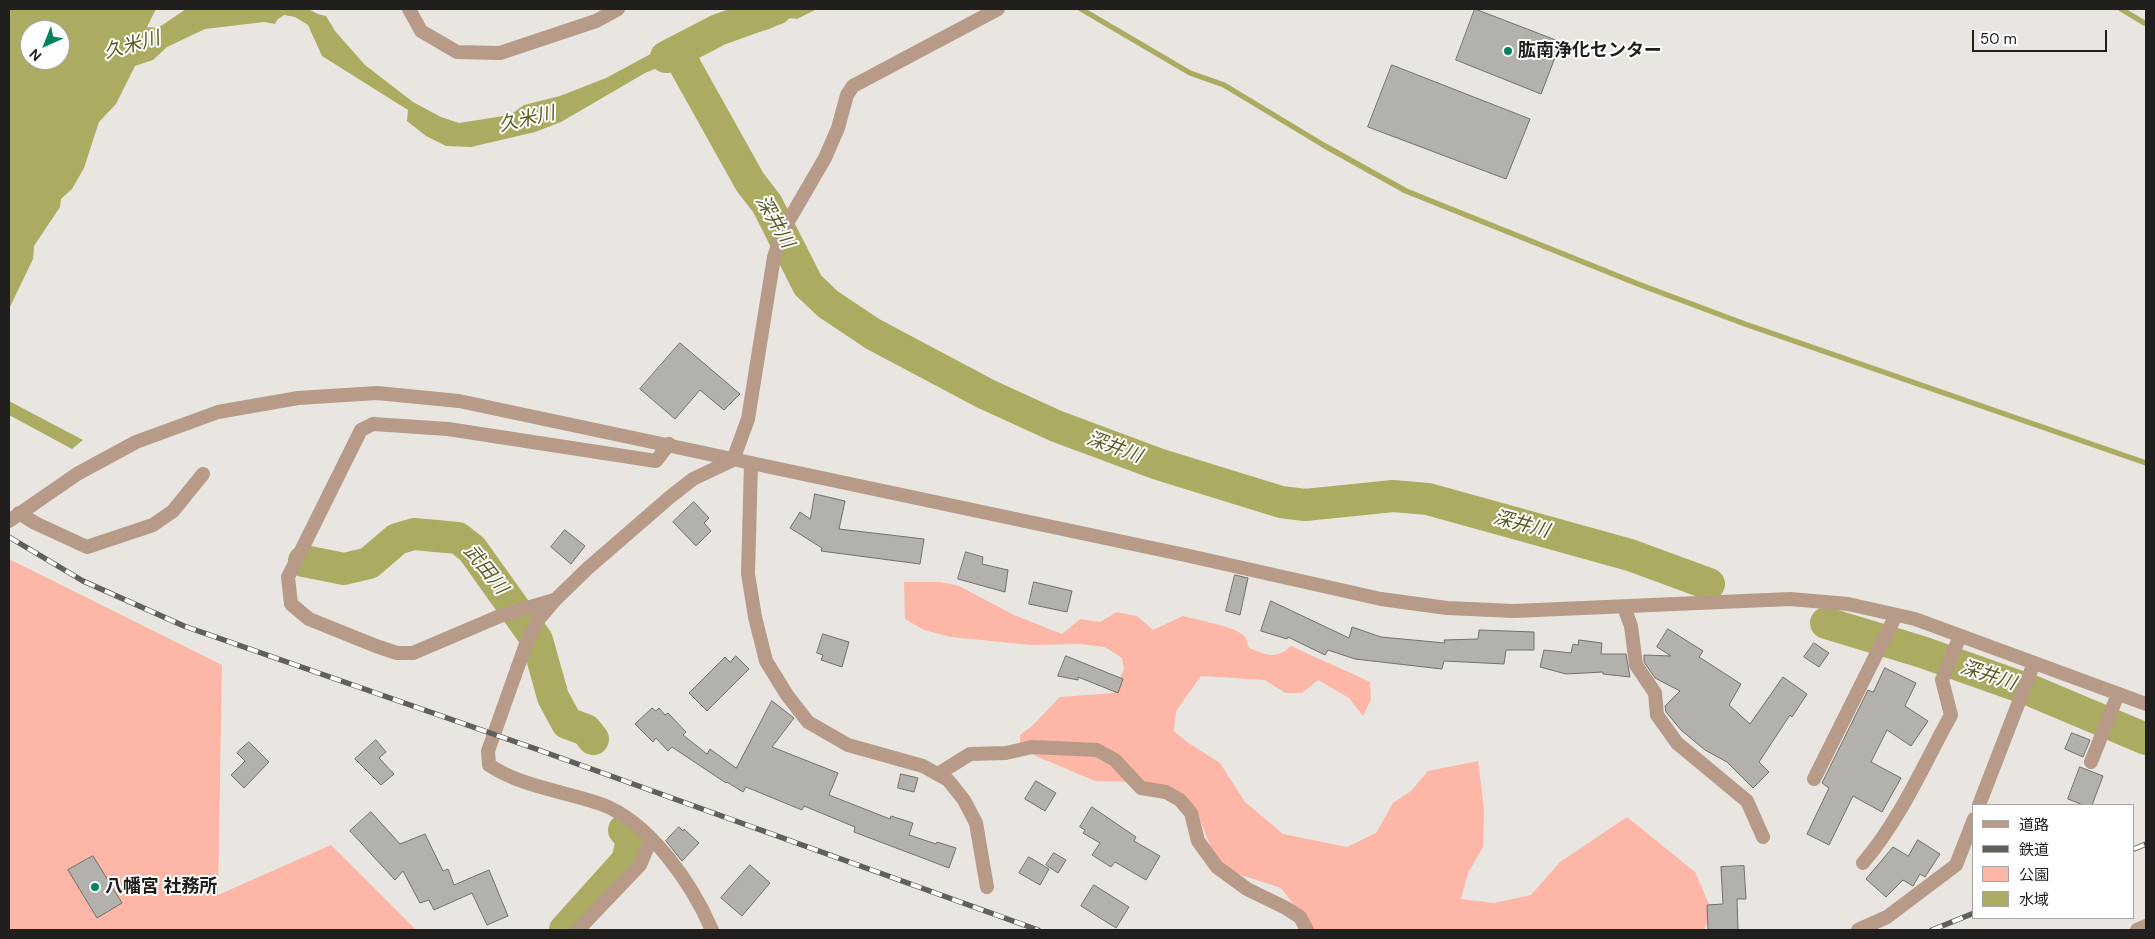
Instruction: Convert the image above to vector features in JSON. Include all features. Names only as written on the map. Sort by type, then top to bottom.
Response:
[{"type":"street","points":[[410,9],[421,31],[457,52],[500,53],[596,20],[618,9]]},
{"type":"street","points":[[712,930],[680,874],[651,839],[629,819],[602,805],[505,775],[490,765],[488,751],[527,642],[538,620],[555,600],[670,497],[693,479],[733,460],[748,419],[774,257],[780,239],[825,158],[838,128],[847,95],[853,86],[878,71],[998,9]]},
{"type":"street","points":[[14,517],[77,474],[136,442],[218,412],[298,398],[377,393],[459,401],[669,444],[751,464],[1186,555],[1381,599],[1447,608],[1514,611],[1790,599],[1848,604],[1915,619],[2146,704]]},
{"type":"street","points":[[555,600],[500,616],[414,654],[397,653],[309,619],[291,604],[288,577],[361,430],[373,424],[448,429],[656,462],[669,444]]},
{"type":"street","points":[[751,464],[748,574],[755,617],[766,660],[787,695],[808,722],[848,744],[923,766],[948,780],[964,800],[976,823],[986,887]]},
{"type":"street","points":[[14,517],[35,524],[87,547],[153,525],[173,511],[203,474]]},
{"type":"street","points":[[1624,607],[1631,626],[1636,665],[1655,693],[1657,715],[1677,743],[1747,801],[1763,837]]},
{"type":"street","points":[[1814,779],[1896,615]]},
{"type":"street","points":[[1863,863],[1877,847],[1951,715],[1942,680],[1960,636]]},
{"type":"street","points":[[1979,804],[2034,663]]},
{"type":"street","points":[[2091,762],[2118,694]]},
{"type":"street","points":[[938,774],[970,754],[1006,753],[1032,746],[1097,750],[1114,760],[1141,788],[1166,792],[1180,800],[1191,813],[1198,841],[1217,867],[1247,889],[1300,917],[1307,930]]},
{"type":"street","points":[[1858,930],[1888,917],[1956,865],[1972,824]]},
{"type":"street","points":[[578,930],[640,865],[651,839]]},
{"type":"street","points":[[2137,930],[2146,926]]},
{"type":"green space","points":[[9,559],[222,665],[218,895],[331,845],[416,930],[9,930]]},
{"type":"green space","points":[[904,582],[940,582],[959,586],[1014,615],[1062,634],[1080,619],[1100,622],[1117,612],[1137,616],[1153,630],[1183,616],[1235,630],[1245,637],[1249,648],[1261,653],[1275,655],[1291,646],[1370,682],[1371,699],[1363,716],[1349,698],[1318,680],[1302,693],[1285,693],[1265,680],[1201,676],[1176,711],[1174,731],[1187,742],[1220,763],[1245,802],[1283,834],[1347,847],[1376,833],[1393,803],[1411,791],[1428,771],[1478,761],[1484,809],[1483,847],[1468,873],[1461,899],[1494,903],[1531,895],[1560,862],[1627,817],[1695,872],[1712,911],[1704,930],[1310,930],[1308,923],[1281,888],[1235,873],[1214,855],[1197,812],[1137,782],[1095,781],[1020,751],[1020,735],[1032,726],[1060,697],[1114,693],[1124,669],[1122,658],[1105,647],[1079,644],[1031,645],[951,637],[924,630],[905,619]]},
{"type":"water","points":[[9,9],[156,9],[147,27],[158,28],[186,9],[308,9],[326,16],[335,31],[365,65],[413,102],[441,117],[459,123],[510,115],[524,105],[560,96],[606,78],[660,49],[735,28],[760,26],[767,19],[772,9],[817,9],[797,19],[789,18],[773,28],[697,50],[709,91],[693,98],[667,64],[645,73],[561,122],[535,132],[471,147],[446,146],[426,136],[407,121],[408,110],[322,56],[308,25],[295,17],[284,15],[275,24],[264,22],[205,29],[167,47],[153,60],[135,66],[116,104],[99,122],[84,168],[72,189],[61,199],[60,207],[34,246],[33,259],[9,309]]},
{"type":"water","points":[[9,401],[83,440],[72,449],[9,415]]},
{"type":"building","name":"肱南浄化センター","points":[[1475,9],[1561,42],[1541,94],[1456,60]]},
{"type":"building","points":[[1392,65],[1530,119],[1506,179],[1368,127]]},
{"type":"building","points":[[680,343],[740,394],[724,410],[700,390],[675,419],[640,389]]},
{"type":"building","points":[[815,494],[845,501],[839,529],[924,539],[920,564],[821,551],[822,548],[790,528],[800,512],[810,519]]},
{"type":"building","points":[[694,502],[709,518],[704,523],[711,531],[696,546],[673,522]]},
{"type":"building","points":[[565,530],[585,546],[571,564],[551,547]]},
{"type":"building","points":[[966,552],[983,557],[982,564],[1008,570],[1005,592],[958,579]]},
{"type":"building","points":[[1235,575],[1248,578],[1240,615],[1226,611]]},
{"type":"building","points":[[1034,582],[1072,591],[1067,612],[1029,604]]},
{"type":"building","points":[[1271,601],[1349,638],[1352,627],[1381,637],[1445,643],[1444,640],[1478,639],[1479,630],[1534,632],[1534,650],[1506,650],[1504,664],[1444,661],[1442,669],[1355,659],[1328,650],[1325,655],[1288,637],[1287,639],[1261,631]]},
{"type":"building","points":[[1668,629],[1703,651],[1699,657],[1741,684],[1729,705],[1750,724],[1783,677],[1807,694],[1792,717],[1790,715],[1759,762],[1769,772],[1753,788],[1727,762],[1705,750],[1681,730],[1666,712],[1665,706],[1680,691],[1655,678],[1644,662],[1644,655],[1671,656],[1657,647]]},
{"type":"building","points":[[823,634],[849,642],[842,667],[821,660],[823,655],[817,653]]},
{"type":"building","points":[[1579,640],[1602,643],[1601,654],[1626,654],[1630,677],[1603,674],[1603,672],[1566,674],[1540,667],[1544,650],[1571,653],[1573,644],[1578,645]]},
{"type":"building","points":[[1814,643],[1829,653],[1819,667],[1804,657]]},
{"type":"building","points":[[736,656],[749,669],[707,711],[689,693],[725,657],[730,662]]},
{"type":"building","points":[[1066,656],[1123,679],[1118,693],[1078,677],[1078,680],[1058,676]]},
{"type":"building","points":[[1885,668],[1916,683],[1905,706],[1928,721],[1911,746],[1887,730],[1871,762],[1901,778],[1882,812],[1853,796],[1829,845],[1807,834],[1829,788],[1822,783],[1868,690],[1873,692]]},
{"type":"building","points":[[772,701],[794,718],[772,747],[838,773],[829,795],[890,819],[891,816],[913,823],[909,835],[956,848],[949,868],[854,832],[855,827],[804,806],[802,810],[746,787],[743,792],[672,747],[668,751],[656,738],[653,742],[635,724],[652,708],[656,711],[659,708],[665,715],[668,713],[686,732],[683,735],[707,754],[710,749],[736,768]]},
{"type":"building","points":[[2072,733],[2090,740],[2083,757],[2065,749]]},
{"type":"building","points":[[376,740],[386,752],[379,758],[394,774],[381,785],[355,759]]},
{"type":"building","points":[[249,742],[269,762],[244,788],[231,775],[245,761],[237,753]]},
{"type":"building","points":[[2080,767],[2103,776],[2092,804],[2080,804],[2068,799]]},
{"type":"building","points":[[901,774],[918,778],[914,792],[898,788]]},
{"type":"building","points":[[1036,781],[1056,793],[1045,811],[1025,799]]},
{"type":"building","points":[[1092,807],[1136,837],[1134,841],[1160,856],[1146,880],[1115,862],[1111,867],[1092,855],[1100,843],[1083,833],[1085,830],[1080,827]]},
{"type":"building","points":[[371,812],[400,844],[425,834],[443,871],[448,869],[454,885],[489,870],[508,916],[487,925],[472,893],[434,910],[429,900],[420,903],[403,871],[395,880],[350,831]]},
{"type":"building","points":[[679,827],[683,831],[684,829],[699,843],[682,861],[666,841]]},
{"type":"building","points":[[1918,840],[1940,854],[1925,877],[1920,874],[1913,886],[1903,880],[1886,897],[1866,879],[1893,847],[1908,856]]},
{"type":"building","points":[[1054,853],[1066,860],[1058,873],[1046,865]]},
{"type":"building","name":"八幡宮 社務所","points":[[93,856],[122,903],[97,918],[68,870]]},
{"type":"building","points":[[1029,857],[1049,869],[1040,885],[1019,873]]},
{"type":"building","points":[[750,865],[770,883],[742,916],[721,898]]},
{"type":"building","points":[[1744,866],[1746,899],[1737,899],[1738,930],[1708,930],[1707,905],[1723,904],[1721,867]]},
{"type":"building","points":[[1094,885],[1129,907],[1116,928],[1081,906]]},
{"type":"waterway","name":"久米川","points":[[666,57],[718,30],[776,9]]},
{"type":"waterway","points":[[1081,9],[1190,73],[1224,85],[1325,146],[1406,191],[1638,284],[1745,324],[2146,463]]},
{"type":"waterway","points":[[2121,9],[2146,24]]},
{"type":"waterway","name":"深井川","points":[[679,55],[750,182],[767,204],[808,285],[828,304],[873,334],[986,394],[1056,426],[1158,464],[1281,502],[1305,505],[1393,496],[1428,499],[1630,555],[1709,584]]},
{"type":"waterway","name":"武田川","points":[[304,561],[344,569],[369,563],[397,539],[414,534],[458,538],[472,549],[537,640],[553,697],[567,723],[586,730],[593,739]]},
{"type":"waterway","name":"深井川","points":[[1826,623],[1922,652],[2032,691],[2146,739]]},
{"type":"waterway","name":"武田川","points":[[565,930],[627,861],[632,840],[624,830]]},
{"type":"railway","points":[[9,537],[83,581],[184,626],[536,749],[1038,930]]},
{"type":"railway","points":[[2135,849],[2146,844]]},
{"type":"railway","points":[[1932,930],[1972,914]]},
{"type":"place","name":"肱南浄化センター","points":[[1508,51]]},
{"type":"place","name":"八幡宮 社務所","points":[[95,887]]}]
